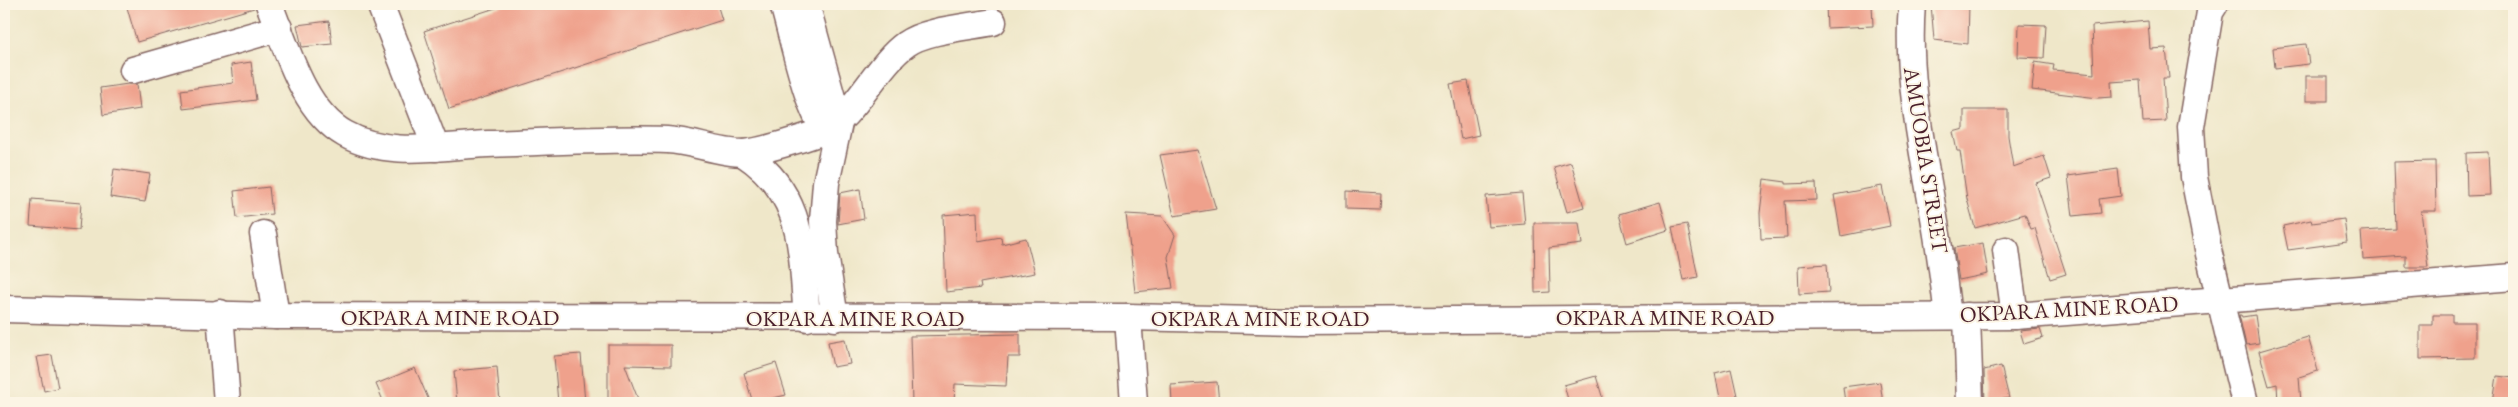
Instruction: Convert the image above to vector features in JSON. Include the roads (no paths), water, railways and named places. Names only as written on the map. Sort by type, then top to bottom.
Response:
[{"type":"street","points":[[269,4],[310,101],[331,126],[346,135],[370,145],[436,148],[454,145],[642,139],[670,140],[743,153],[759,163],[790,202],[801,245],[807,318]]},
{"type":"street","points":[[380,4],[436,148]]},
{"type":"street","points":[[783,4],[802,76],[832,133]]},
{"type":"street","points":[[806,4],[832,133],[823,221],[825,254],[835,318]]},
{"type":"street","name":"AMUOBIA STREET","points":[[1912,4],[1910,57],[1912,93],[1934,217],[1958,316],[1970,403]]},
{"type":"street","points":[[2215,4],[2210,12],[2190,127],[2194,177],[2245,403]]},
{"type":"street","points":[[743,153],[832,133],[888,60],[907,43],[919,37],[992,22]]},
{"type":"street","points":[[133,70],[279,28]]},
{"type":"street","points":[[263,234],[276,316]]},
{"type":"street","points":[[2006,250],[2015,316]]},
{"type":"street","name":"OKPARA MINE ROAD","points":[[4,309],[220,313],[276,316],[1128,317],[1300,321],[2015,316],[2514,277]]},
{"type":"street","points":[[220,313],[227,403]]},
{"type":"street","points":[[1128,317],[1134,403]]}]
